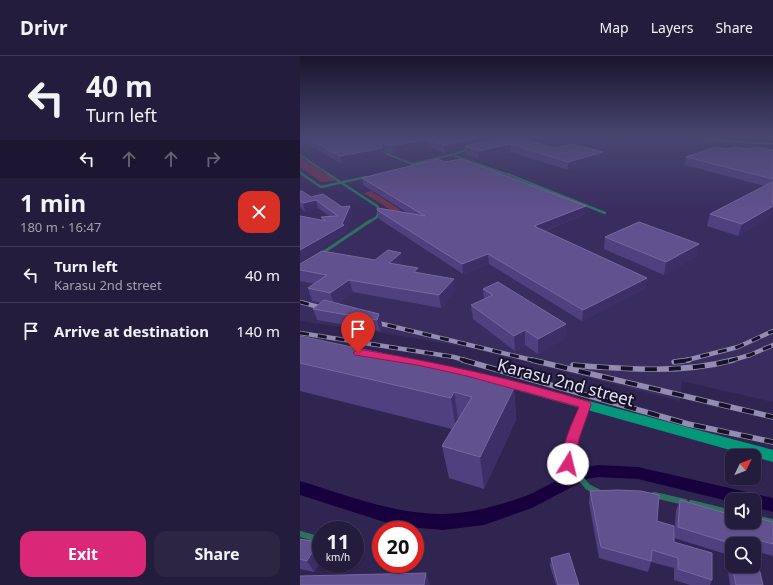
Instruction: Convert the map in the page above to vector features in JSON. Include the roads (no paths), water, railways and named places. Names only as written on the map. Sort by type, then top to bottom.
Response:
[{"type":"street","name":"Karasu 2nd street","points":[[489,379],[773,456]]},
{"type":"lane","points":[[310,162],[377,206],[379,212],[377,217],[319,256]]},
{"type":"lane","points":[[406,162],[412,164]]},
{"type":"lane","points":[[406,168],[412,164],[422,162]]},
{"type":"lane","points":[[474,162],[605,213]]},
{"type":"lane","points":[[300,172],[321,187],[370,176]]},
{"type":"lane","points":[[586,405],[572,439],[568,464],[588,487],[595,492],[602,492]]},
{"type":"lane","points":[[645,493],[725,510]]},
{"type":"lane","points":[[761,519],[773,522]]},
{"type":"lane","points":[[300,534],[312,537]]},
{"type":"waterway","points":[[300,488],[397,518],[443,522],[484,517],[526,503],[585,473],[598,471],[638,473],[725,493]]},
{"type":"waterway","points":[[761,502],[773,505]]},
{"type":"railway","points":[[300,302],[326,309]]},
{"type":"railway","points":[[370,321],[536,361]]},
{"type":"railway","points":[[685,361],[738,347],[773,331]]},
{"type":"railway","points":[[300,333],[454,357],[467,361]]},
{"type":"railway","points":[[731,360],[750,355],[773,345]]},
{"type":"railway","points":[[463,360],[688,424],[773,442]]},
{"type":"railway","points":[[532,360],[773,417]]},
{"type":"railway","points":[[685,361],[689,360]]},
{"type":"railway","points":[[573,365],[633,369],[673,369],[731,360]]},
{"type":"railway","points":[[674,362],[685,361]]}]
